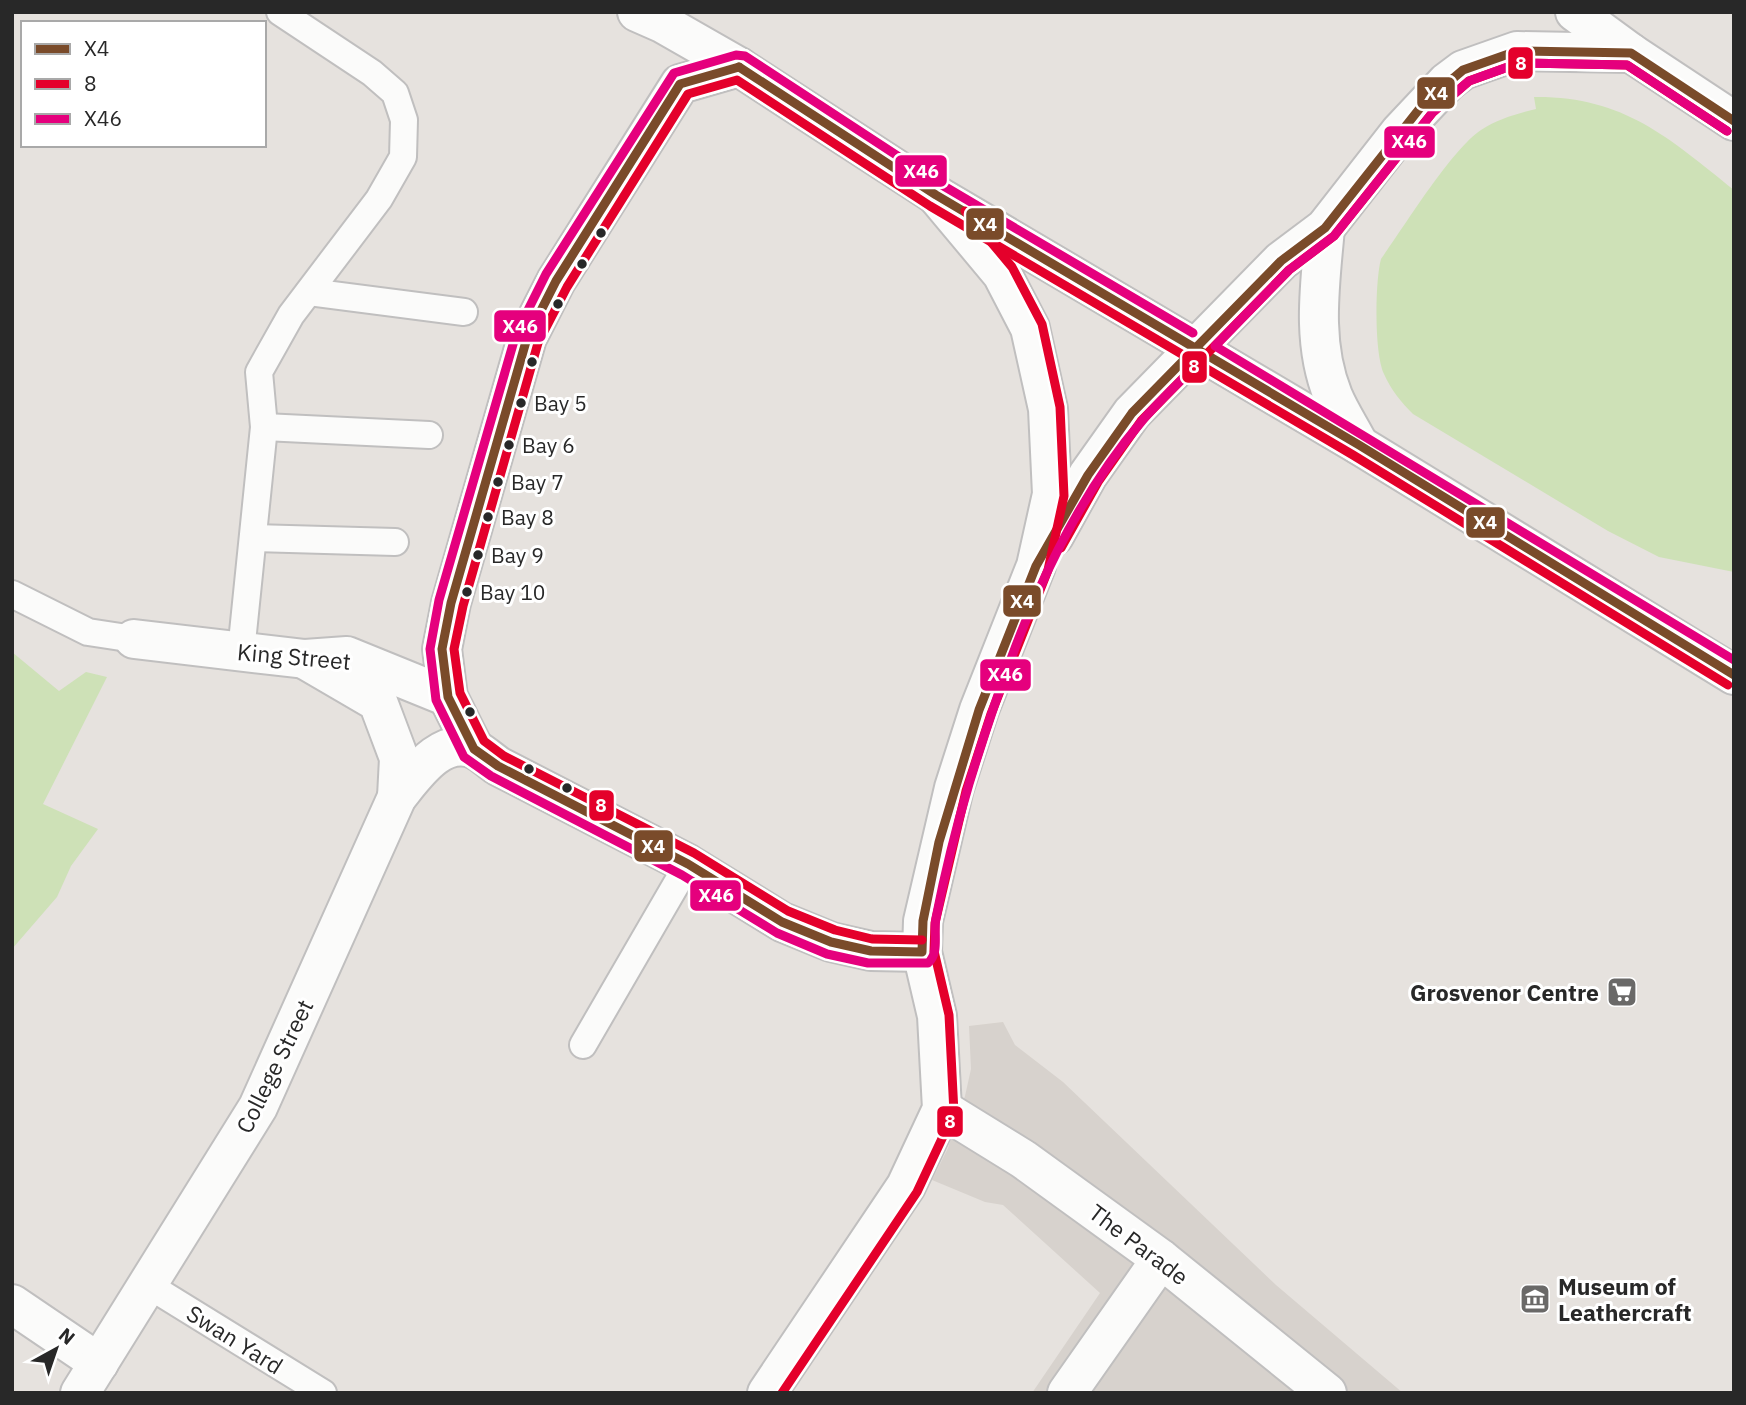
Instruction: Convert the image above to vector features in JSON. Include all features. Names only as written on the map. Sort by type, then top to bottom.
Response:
[{"type":"street","points":[[1575,12],[1630,53],[1734,121]]},
{"type":"street","points":[[649,16],[739,67],[936,195],[1729,667]]},
{"type":"street","points":[[767,1393],[906,1186],[942,1109],[937,1016],[922,952],[923,921],[954,788],[979,710],[1036,566],[1088,475],[1132,412],[1281,261],[1325,228],[1424,103],[1463,70],[1517,51],[1630,53]]},
{"type":"street","points":[[739,67],[680,84],[556,281],[527,338],[451,603],[442,649],[448,697],[474,749],[498,766],[688,864],[782,922],[831,942],[871,951],[922,952]]},
{"type":"street","points":[[936,195],[1002,274],[1033,340],[1048,409],[1052,450],[1052,494],[1036,566]]},
{"type":"street","points":[[1325,228],[1318,324],[1321,355],[1334,396],[1359,445]]},
{"type":"street","name":"King Street","points":[[134,639],[305,659],[347,656],[448,697]]},
{"type":"street","name":"College Street","points":[[305,659],[378,702],[399,758],[397,797]]},
{"type":"street","name":"College Street","points":[[89,1378],[258,1107],[397,797],[424,764],[452,746],[474,749]]},
{"type":"street","name":"The Parade","points":[[942,1109],[1023,1158],[1161,1259],[1327,1393]]},
{"type":"street","points":[[1067,1393],[1161,1259]]},
{"type":"street","points":[[12,1304],[89,1378]]},
{"type":"lane","points":[[241,652],[264,426],[259,372],[291,315],[379,200],[403,157],[404,120],[395,93],[372,73],[280,12]]},
{"type":"lane","points":[[309,292],[464,312]]},
{"type":"lane","points":[[264,426],[429,435]]},
{"type":"lane","points":[[253,538],[395,542]]},
{"type":"lane","points":[[12,594],[46,614],[88,632],[134,639]]},
{"type":"lane","points":[[583,1045],[688,864]]},
{"type":"lane","name":"Swan Yard","points":[[148,1285],[323,1393]]},
{"type":"green space","points":[[1534,97],[1594,104],[1643,123],[1734,190],[1734,572],[1659,557],[1608,531],[1413,414],[1397,396],[1384,374],[1378,350],[1376,317],[1381,259],[1442,171],[1469,140],[1494,123],[1536,109]]},
{"type":"green space","points":[[12,652],[59,691],[86,672],[107,677],[43,804],[98,829],[71,866],[57,897],[12,949]]},
{"type":"shaded area","points":[[1003,1022],[1015,1045],[1063,1082],[1276,1285],[1403,1393],[1032,1393],[1100,1293],[1003,1205],[985,1202],[932,1180],[948,1148],[965,1096],[971,1069],[969,1026]]},
{"type":"transit line","name":"X4","points":[[739,67],[680,84],[556,281],[527,338],[451,603],[442,649],[448,697],[474,749],[498,766],[688,864],[782,922],[831,942],[871,951],[922,952],[923,921],[939,842],[979,710],[1036,566],[1088,475],[1132,413],[1281,261],[1325,228],[1424,103],[1463,70],[1517,51],[1631,53],[1734,121]]},
{"type":"transit line","name":"X46","points":[[1193,333],[942,185],[745,56],[736,55],[674,73],[546,274],[516,334],[439,600],[430,649],[436,700],[464,757],[491,776],[682,875],[777,933],[827,954],[868,963],[928,963],[934,954],[939,901],[969,784],[1000,688],[1038,593],[1059,547],[1111,461],[1149,414],[1197,364]]},
{"type":"transit line","name":"8","points":[[1061,548],[1098,482],[1141,421],[1289,270],[1334,236],[1433,112],[1469,81],[1519,63],[1627,65],[1727,131]]},
{"type":"transit line","name":"X46","points":[[1727,131],[1627,65],[1519,63],[1469,81],[1433,112],[1334,236],[1289,270],[1215,346],[1734,660]]},
{"type":"transit line","name":"X4","points":[[739,67],[936,195],[1359,445],[1734,675]]},
{"type":"transit line","name":"8","points":[[922,940],[872,939],[835,930],[788,911],[694,853],[504,756],[484,741],[460,693],[454,649],[463,606],[538,343],[567,287],[688,94],[737,80],[930,206],[1353,455],[1728,685]]},
{"type":"transit line","name":"8","points":[[782,1393],[917,1192],[954,1113],[949,1015],[934,951],[935,923],[966,791],[991,714],[1048,570],[1064,496],[1060,407],[1042,324],[1012,267],[965,211]]},
{"type":"place","name":"Bay 5","points":[[521,403]]},
{"type":"place","name":"Bay 6","points":[[509,445]]},
{"type":"place","name":"Bay 7","points":[[498,482]]},
{"type":"place","name":"Bay 8","points":[[488,517]]},
{"type":"place","name":"Bay 9","points":[[478,555]]},
{"type":"place","name":"Bay 10","points":[[467,592]]},
{"type":"place","name":"Grosvenor Centre","points":[[1622,992]]},
{"type":"place","name":"Museum of Leathercraft","points":[[1535,1299]]}]
